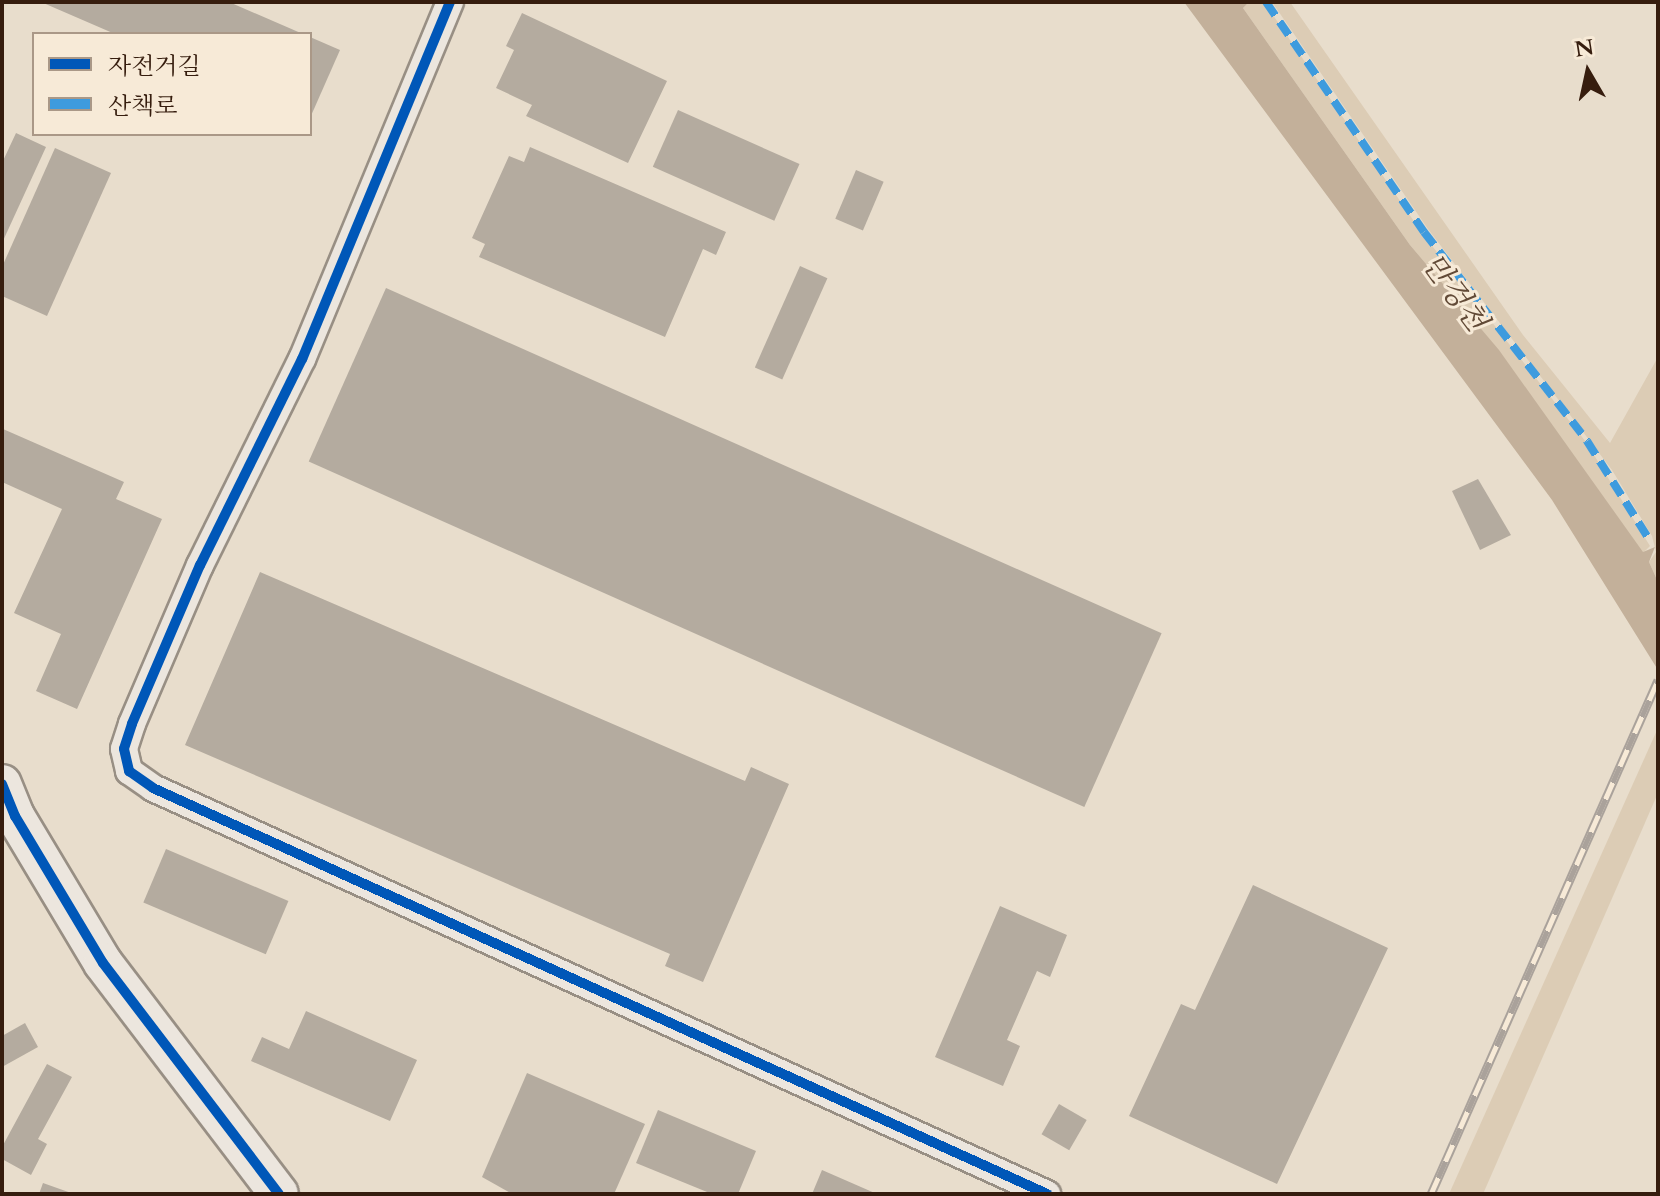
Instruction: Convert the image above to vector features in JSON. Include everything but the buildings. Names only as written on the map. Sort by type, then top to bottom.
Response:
[{"type":"street","points":[[450,2],[302,359],[200,565],[132,724],[124,749],[129,771],[153,788],[1047,1194]]},
{"type":"street","points":[[2,784],[21,827],[103,963],[279,1194]]},
{"type":"shaded area","points":[[1184,2],[1249,2],[1243,8],[1410,245],[1499,350],[1643,552],[1655,547],[1649,562],[1658,582],[1658,670],[1552,500]]},
{"type":"shaded area","points":[[1249,2],[1264,2],[1422,233],[1586,442],[1650,546],[1643,553],[1499,351],[1410,245],[1243,8]]},
{"type":"shaded area","points":[[1272,2],[1290,2],[1523,335],[1610,443],[1658,357],[1658,582],[1649,562],[1656,552],[1652,536],[1612,470],[1428,229]]},
{"type":"shaded area","points":[[1658,728],[1658,793],[1483,1194],[1449,1194]]},
{"type":"railway","points":[[1431,1194],[1658,680]]},
{"type":"marked path","points":[[1266,2],[1424,232],[1587,441],[1649,539]]},
{"type":"cycle path","points":[[450,2],[302,359],[200,565],[132,724],[124,749],[129,771],[153,788],[1047,1194]]},
{"type":"cycle path","points":[[2,784],[15,816],[103,963],[279,1194]]},
{"type":"water label","name":"만겅천","points":[[1454,293]]}]
